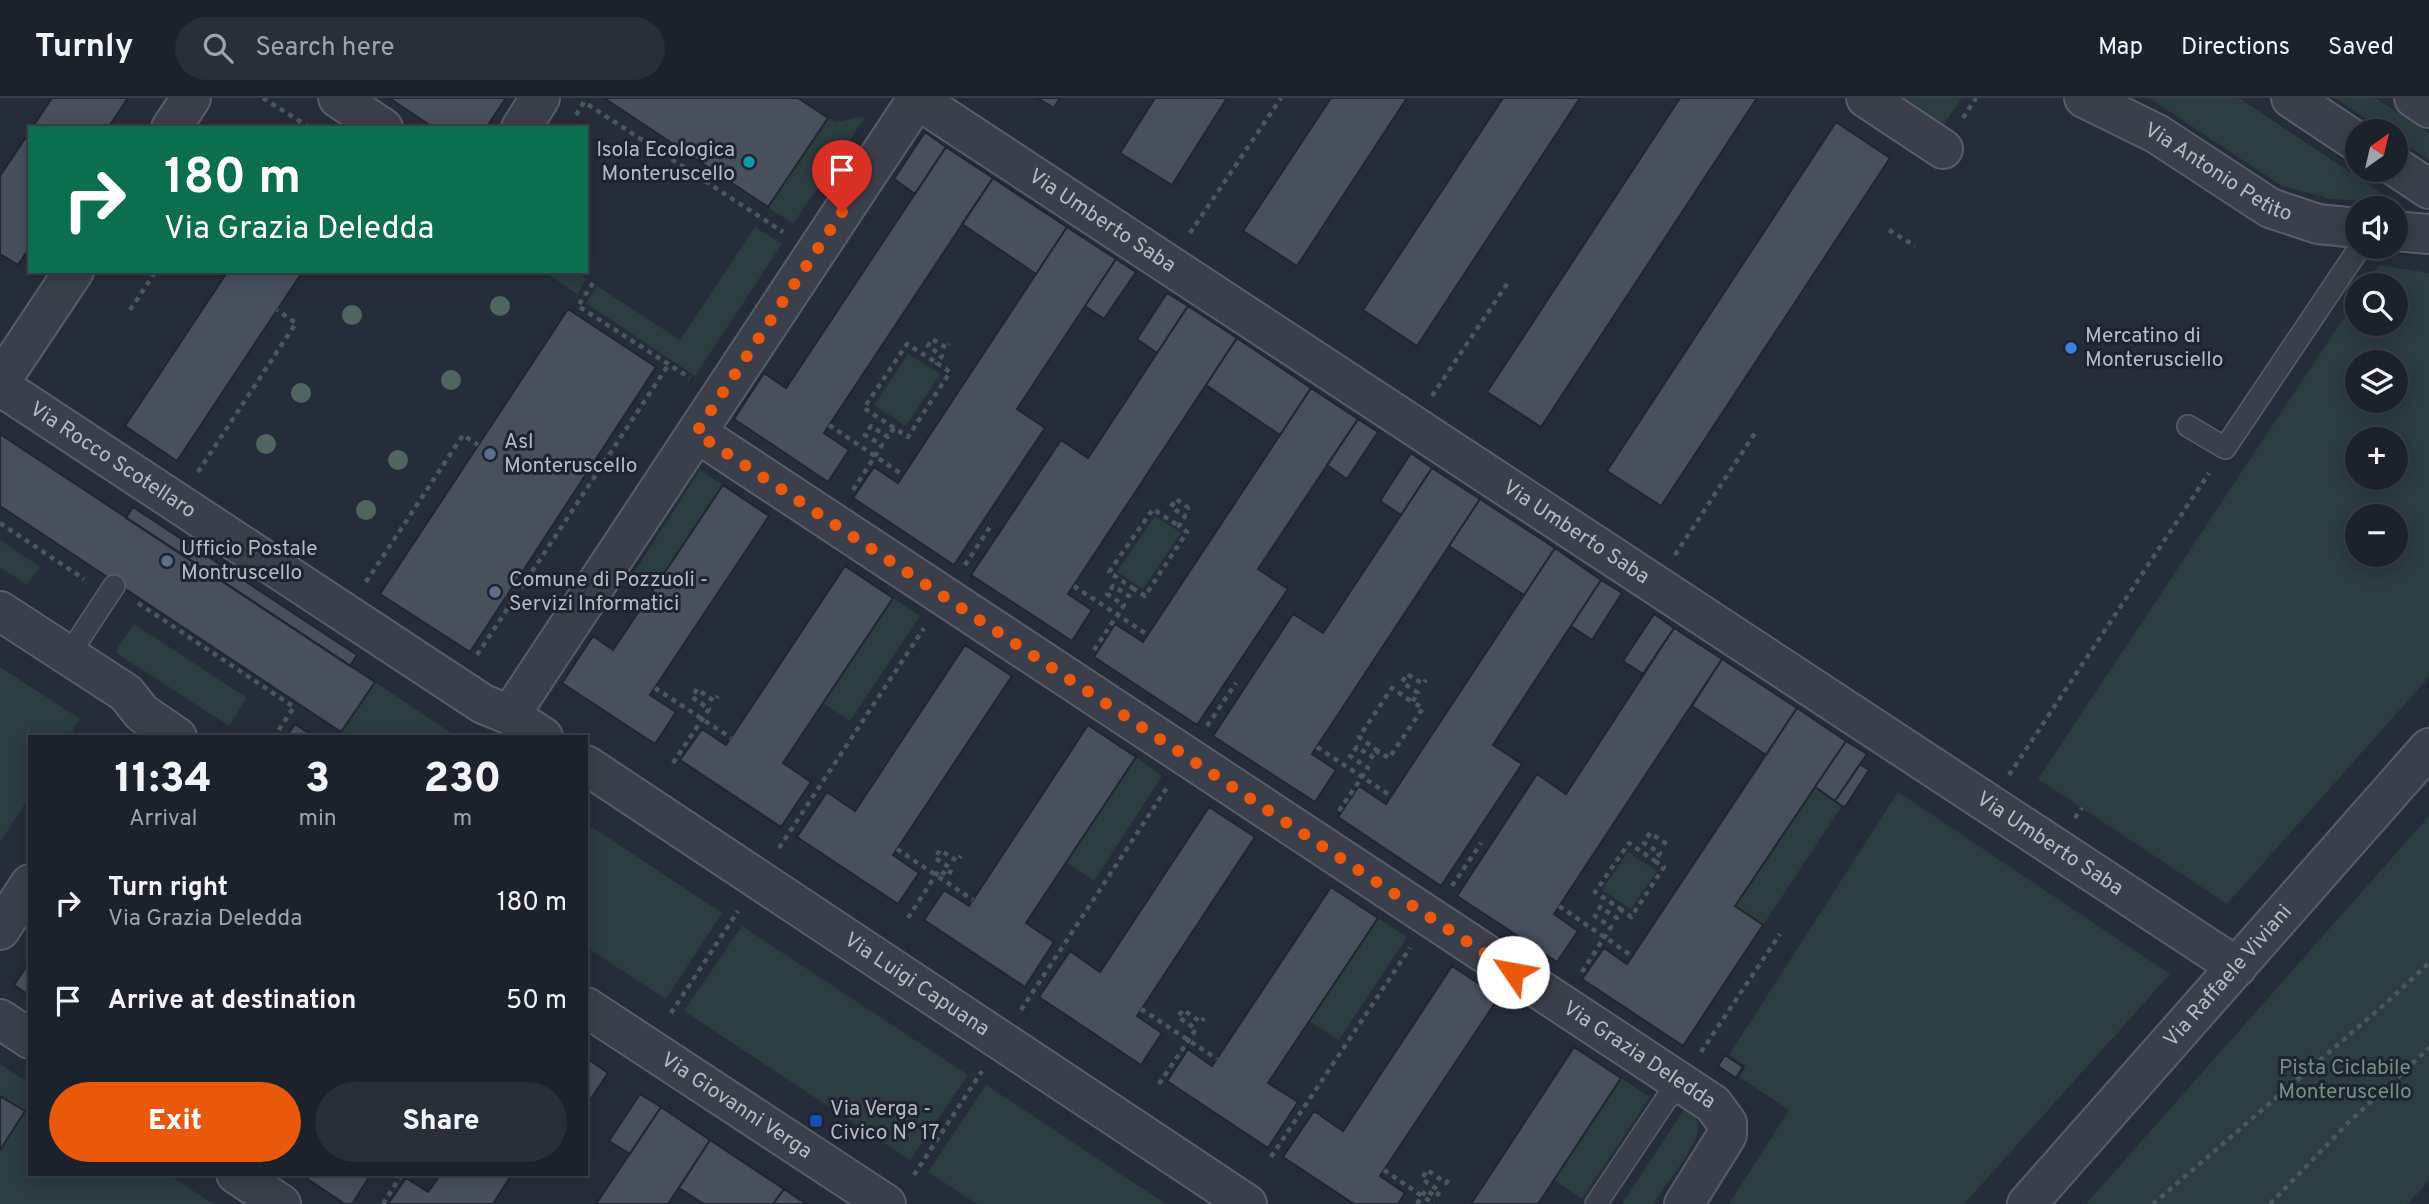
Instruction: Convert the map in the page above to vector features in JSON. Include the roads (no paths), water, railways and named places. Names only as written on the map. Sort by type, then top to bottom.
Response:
[{"type":"street","points":[[172,126],[191,98]]},
{"type":"street","points":[[338,98],[380,126]]},
{"type":"street","points":[[522,126],[540,98]]},
{"type":"street","points":[[1866,98],[1942,149]]},
{"type":"street","name":"Via Antonio Petito","points":[[2084,98],[2157,134],[2270,208],[2318,224],[2345,227]]},
{"type":"street","points":[[2291,98],[2345,134]]},
{"type":"street","points":[[2414,98],[2429,108]]},
{"type":"street","points":[[540,735],[510,715],[916,99]]},
{"type":"street","name":"Via Umberto Saba","points":[[916,99],[2237,967]]},
{"type":"street","points":[[2408,175],[2429,189]]},
{"type":"street","points":[[2408,232],[2429,234]]},
{"type":"street","points":[[0,384],[73,273]]},
{"type":"street","name":"Via Rocco Scotellaro","points":[[0,384],[483,704],[510,715]]},
{"type":"street","name":"Via Grazia Deledda","points":[[696,433],[1688,1072],[1727,1124],[1727,1135],[1684,1204]]},
{"type":"street","points":[[0,611],[126,694],[134,725],[170,735]]},
{"type":"street","name":"Via Raffaele Viviani","points":[[2027,1204],[2429,748]]},
{"type":"street","name":"Via Luigi Capuana","points":[[588,766],[1247,1204]]},
{"type":"street","points":[[0,930],[28,887]]},
{"type":"street","name":"Via Giovanni Verga","points":[[588,1008],[886,1204]]},
{"type":"street","points":[[0,1019],[28,1038]]},
{"type":"street","points":[[239,1176],[281,1204]]},
{"type":"lane","points":[[2188,426],[2224,449],[2352,259]]},
{"type":"lane","points":[[68,656],[105,586]]},
{"type":"lane","points":[[1596,1204],[1665,1101],[1688,1072]]},
{"type":"place","name":"Isola Ecologica Monteruscello","points":[[749,162]]},
{"type":"place","name":"Mercatino di Monterusciello","points":[[2071,348]]},
{"type":"place","name":"Asl Monteruscello","points":[[490,454]]},
{"type":"place","name":"Ufficio Postale Montruscello","points":[[167,561]]},
{"type":"place","name":"Comune di Pozzuoli - Servizi Informatici","points":[[495,592]]},
{"type":"place","name":"Via Verga - Civico N° 17","points":[[816,1121]]},
{"type":"park label","name":"Pista Ciclabile Monteruscello","points":[[2345,1080]]}]
